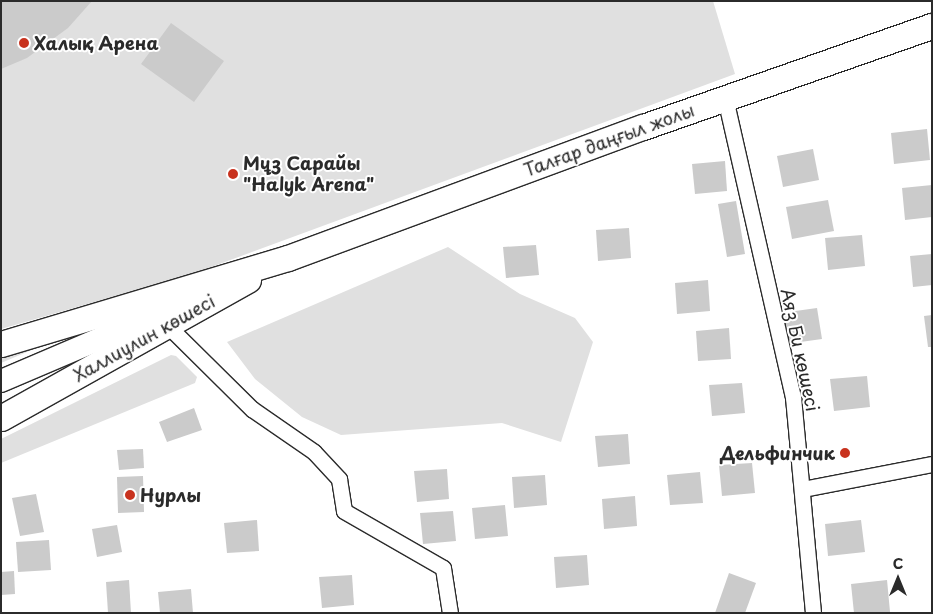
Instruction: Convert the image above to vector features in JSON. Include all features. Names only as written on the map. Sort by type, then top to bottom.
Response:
[{"type":"main road","name":"Талғар даңғыл жолы","points":[[288,258],[473,188],[932,26]]},
{"type":"main road","name":"Халлиулин көшесі","points":[[1,418],[288,258]]},
{"type":"main road","name":"Халлиулин көшесі","points":[[1,344],[288,258]]},
{"type":"main road","name":"Халлиулин көшесі","points":[[1,382],[288,258]]},
{"type":"street","name":"Аяз Би көшесі","points":[[725,98],[794,397],[813,613]]},
{"type":"street","points":[[168,325],[252,409],[314,452],[339,479],[344,510],[443,568],[450,613]]},
{"type":"street","points":[[803,489],[932,464]]},
{"type":"shaded area","name":"Мұз Сарайы \"Halyk Arena\"","points":[[1,1],[713,1],[735,74],[195,273],[1,329]]},
{"type":"shaded area","points":[[448,247],[520,294],[575,318],[593,342],[561,442],[502,423],[341,435],[302,417],[255,379],[227,342]]},
{"type":"shaded area","points":[[32,345],[34,349],[1,363],[1,356]]},
{"type":"shaded area","points":[[171,355],[176,356],[197,377],[195,383],[1,463],[1,439]]},
{"type":"building","name":"Халық Арена","points":[[1,1],[92,1],[68,28],[27,58],[1,69]]},
{"type":"building","points":[[171,23],[224,61],[194,102],[141,64]]},
{"type":"building","points":[[927,129],[930,160],[894,164],[891,133]]},
{"type":"building","points":[[813,149],[819,180],[783,187],[777,156]]},
{"type":"building","points":[[725,161],[727,191],[695,194],[692,164]]},
{"type":"building","points":[[932,185],[932,217],[905,220],[902,188]]},
{"type":"building","points":[[828,200],[834,231],[792,239],[786,207]]},
{"type":"building","points":[[736,201],[745,254],[727,257],[718,204]]},
{"type":"building","points":[[629,228],[631,258],[598,261],[596,230]]},
{"type":"building","points":[[862,235],[865,266],[828,270],[825,238]]},
{"type":"building","points":[[536,245],[539,275],[506,278],[503,247]]},
{"type":"building","points":[[932,254],[932,285],[913,287],[910,256]]},
{"type":"building","points":[[708,280],[710,311],[677,314],[675,283]]},
{"type":"building","points":[[817,308],[822,339],[786,344],[781,313]]},
{"type":"building","points":[[932,315],[932,347],[928,347],[924,316]]},
{"type":"building","points":[[729,328],[731,359],[698,361],[696,331]]},
{"type":"building","points":[[867,376],[870,407],[834,411],[830,379]]},
{"type":"building","points":[[742,383],[745,413],[712,416],[709,385]]},
{"type":"building","points":[[194,408],[202,430],[167,442],[159,422]]},
{"type":"building","points":[[628,434],[630,464],[598,467],[595,436]]},
{"type":"building","points":[[143,449],[144,468],[119,470],[117,450]]},
{"type":"building","points":[[752,463],[755,493],[722,496],[719,465]]},
{"type":"building","points":[[447,469],[449,499],[417,502],[414,471]]},
{"type":"building","points":[[700,472],[703,503],[670,505],[667,475]]},
{"type":"building","points":[[545,475],[547,505],[514,508],[512,477]]},
{"type":"building","name":"Нурлы","points":[[143,476],[144,512],[118,513],[117,477]]},
{"type":"building","points":[[36,494],[44,532],[20,536],[12,498]]},
{"type":"building","points":[[635,496],[637,526],[604,529],[602,499]]},
{"type":"building","points":[[505,505],[508,536],[475,539],[472,508]]},
{"type":"building","points":[[453,511],[456,541],[423,544],[420,513]]},
{"type":"building","points":[[257,520],[259,551],[227,553],[224,523]]},
{"type":"building","points":[[861,520],[865,552],[828,556],[825,524]]},
{"type":"building","points":[[117,525],[122,552],[97,557],[92,529]]},
{"type":"building","points":[[49,540],[51,570],[18,572],[16,542]]},
{"type":"building","points":[[587,555],[589,585],[556,588],[554,557]]},
{"type":"building","points":[[14,571],[15,594],[1,595],[1,572]]},
{"type":"building","points":[[729,573],[756,583],[745,613],[715,613]]},
{"type":"building","points":[[352,575],[354,605],[322,608],[319,577]]},
{"type":"building","points":[[129,580],[131,613],[108,613],[106,582]]},
{"type":"building","points":[[887,580],[890,612],[854,613],[851,584]]},
{"type":"building","points":[[191,589],[193,613],[160,613],[158,592]]},
{"type":"place","name":"Халық Арена","points":[[24,43]]},
{"type":"place","name":"Мұз Сарайы \"Halyk Arena\"","points":[[233,174]]},
{"type":"place","name":"Дельфинчик","points":[[845,453]]},
{"type":"place","name":"Нурлы","points":[[130,495]]}]
